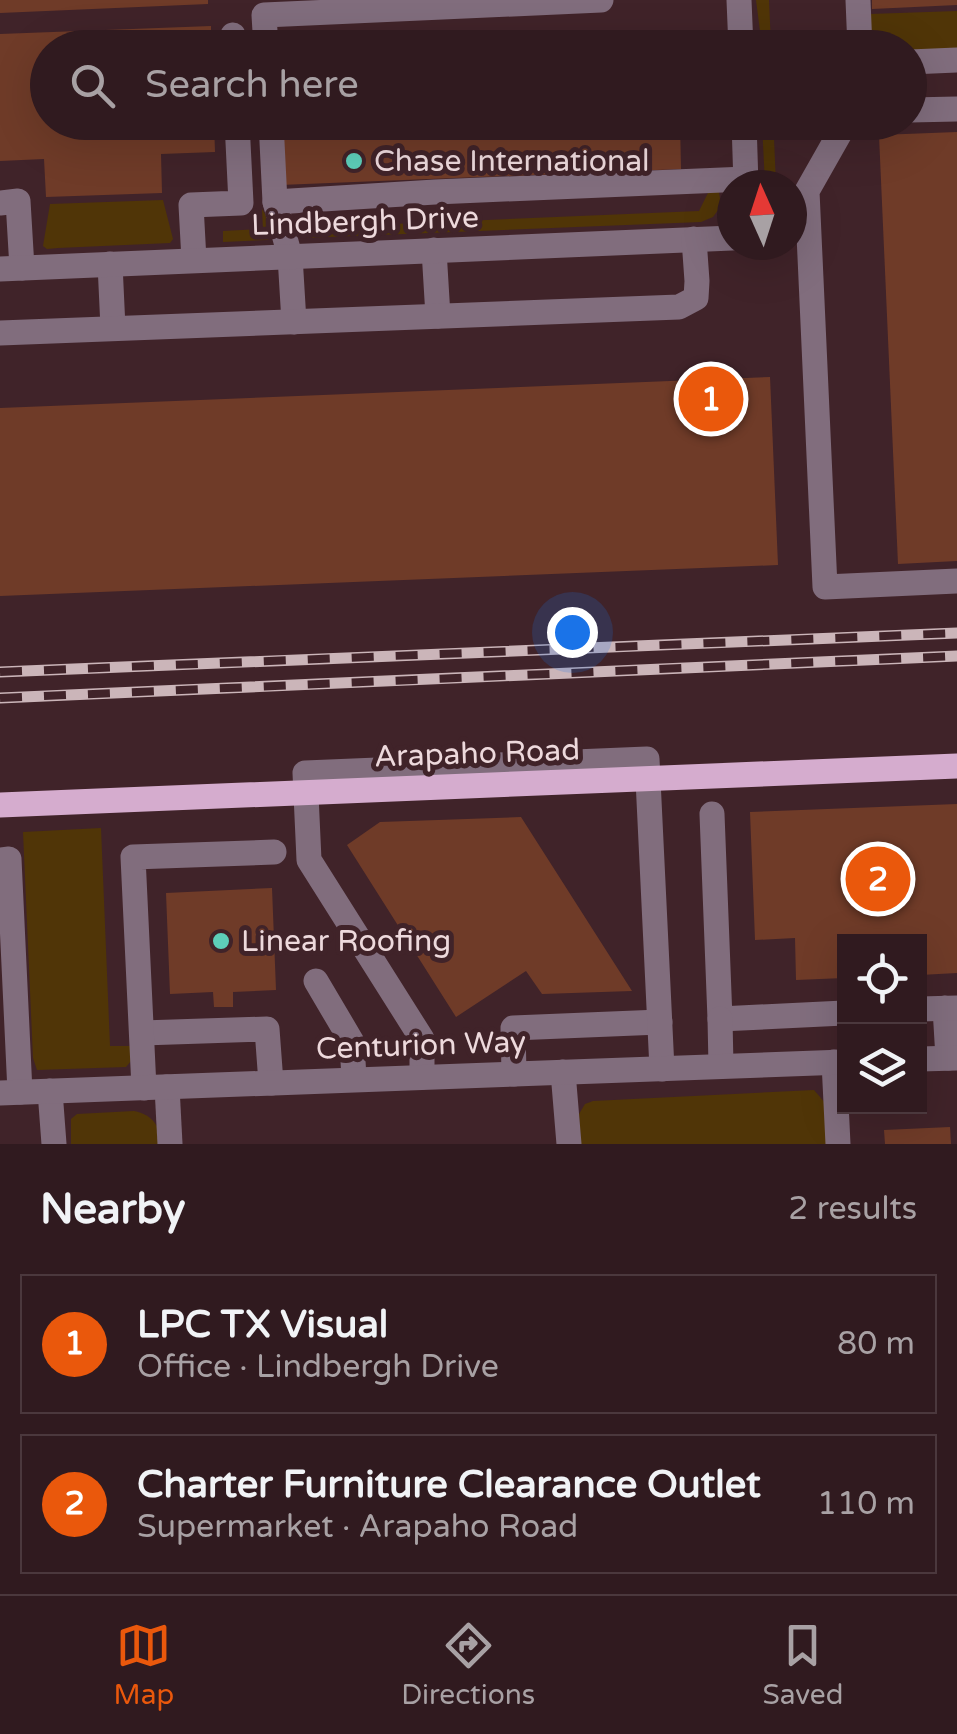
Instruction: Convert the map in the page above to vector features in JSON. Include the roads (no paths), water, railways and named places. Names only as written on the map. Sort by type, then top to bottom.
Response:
[{"type":"main road","name":"Arapaho Road","points":[[0,804],[957,766]]},
{"type":"street","points":[[265,30],[264,15],[601,0]]},
{"type":"street","points":[[740,0],[741,30]]},
{"type":"street","points":[[858,0],[859,30]]},
{"type":"street","points":[[927,61],[957,60]]},
{"type":"street","points":[[927,110],[957,109]]},
{"type":"street","points":[[194,260],[191,205],[241,203],[239,140]]},
{"type":"street","points":[[271,140],[275,202],[290,256],[294,322]]},
{"type":"street","points":[[745,140],[746,170]]},
{"type":"street","points":[[807,197],[836,140]]},
{"type":"street","points":[[275,202],[435,192],[717,183]]},
{"type":"street","points":[[0,202],[18,202],[11,268]]},
{"type":"street","name":"Lindbergh Drive","points":[[11,268],[717,238]]},
{"type":"street","points":[[0,332],[679,307],[696,298],[694,239]]},
{"type":"street","points":[[434,250],[438,316]]},
{"type":"street","points":[[803,260],[825,587],[957,581]]},
{"type":"street","points":[[110,264],[113,328]]},
{"type":"street","points":[[422,1078],[422,1039],[309,860],[305,773],[647,759],[662,1069]]},
{"type":"street","points":[[712,814],[721,1066]]},
{"type":"street","points":[[170,1144],[142,1034],[133,857],[274,852]]},
{"type":"street","points":[[0,860],[9,860],[10,1093]]},
{"type":"street","points":[[316,982],[352,1042],[354,1080]]},
{"type":"street","points":[[927,1059],[952,1058],[941,1009]]},
{"type":"street","points":[[720,1018],[837,1013]]},
{"type":"street","points":[[514,1074],[513,1028],[660,1022]]},
{"type":"street","points":[[142,1034],[268,1029],[271,1083]]},
{"type":"street","name":"Centurion Way","points":[[10,1093],[837,1062]]},
{"type":"street","points":[[563,1072],[568,1144]]},
{"type":"street","points":[[50,1091],[54,1144]]},
{"type":"street","points":[[838,1114],[838,1144]]},
{"type":"railway","points":[[0,672],[957,633]]},
{"type":"railway","points":[[0,698],[957,656]]},
{"type":"place","name":"Chase International","points":[[354,161]]},
{"type":"place","name":"LPC TX Visual","points":[[711,399]]},
{"type":"place","name":"Charter Furniture Clearance Outlet","points":[[878,879]]},
{"type":"place","name":"Linear Roofing","points":[[221,941]]}]
